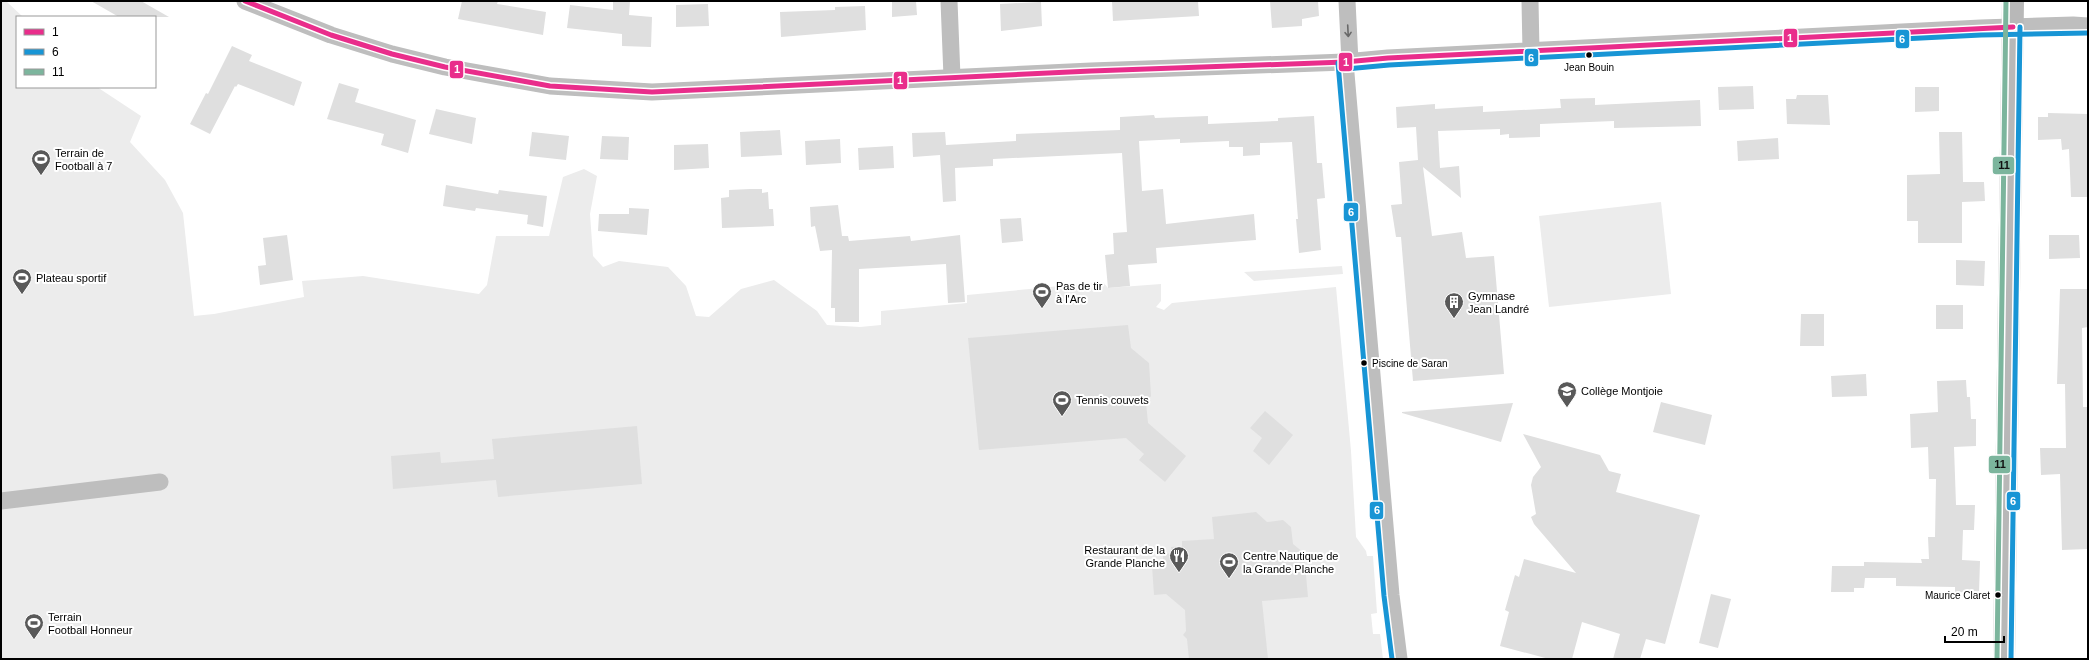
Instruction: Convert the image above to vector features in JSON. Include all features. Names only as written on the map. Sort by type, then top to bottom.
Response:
[{"type":"main road","points":[[2004,659],[2013,1]]},
{"type":"street","points":[[246,1],[331,35],[392,54],[451,69],[550,86],[652,92],[952,77],[1348,62],[1388,58],[2013,27],[2088,26]]},
{"type":"street","points":[[949,1],[952,77]]},
{"type":"street","points":[[1347,1],[1348,62],[1392,595],[1399,659]]},
{"type":"street","points":[[1530,1],[1531,51]]},
{"type":"street","points":[[1,501],[160,482]]},
{"type":"shaded area","points":[[1,1],[6,1],[22,16],[16,16],[16,88],[99,88],[141,116],[130,142],[165,180],[183,213],[194,316],[214,314],[304,297],[302,281],[363,276],[479,294],[487,285],[496,236],[549,236],[563,177],[584,169],[597,176],[590,214],[593,256],[603,267],[619,261],[668,267],[686,286],[696,316],[709,317],[741,289],[774,280],[817,311],[827,325],[860,327],[881,325],[881,311],[967,303],[967,295],[1103,282],[1108,288],[1161,284],[1161,301],[1156,307],[1164,310],[1172,303],[1336,287],[1351,451],[1356,537],[1366,551],[1367,556],[1373,556],[1377,613],[1371,614],[1373,634],[1380,634],[1383,659],[1,659]]},
{"type":"shaded area","points":[[1661,202],[1671,294],[1549,307],[1539,216]]},
{"type":"shaded area","points":[[1342,266],[1343,274],[1254,281],[1244,272]]},
{"type":"building","points":[[91,1],[141,1],[169,17],[156,16],[117,16]]},
{"type":"building","points":[[462,1],[498,1],[497,4],[546,12],[543,35],[458,19]]},
{"type":"building","points":[[613,1],[630,1],[629,15],[652,17],[651,47],[622,46],[622,34],[567,28],[570,5],[613,10]]},
{"type":"building","points":[[892,1],[916,1],[917,15],[892,17]]},
{"type":"building","points":[[1112,1],[1198,1],[1199,16],[1113,21]]},
{"type":"building","points":[[1270,1],[1318,1],[1319,16],[1302,19],[1302,26],[1272,28]]},
{"type":"building","points":[[1041,2],[1042,26],[1001,31],[1000,4]]},
{"type":"building","points":[[708,4],[709,26],[676,27],[676,5]]},
{"type":"building","points":[[865,6],[866,30],[781,37],[780,12],[835,10],[835,7]]},
{"type":"building","points":[[232,46],[252,55],[249,61],[302,82],[294,106],[238,84],[236,87],[235,86],[210,134],[190,124],[206,93],[208,94]]},
{"type":"building","points":[[339,83],[359,89],[355,102],[416,120],[408,153],[381,145],[384,134],[327,119]]},
{"type":"building","points":[[1753,86],[1754,109],[1719,110],[1718,87]]},
{"type":"building","points":[[1915,87],[1939,87],[1939,111],[1915,112]]},
{"type":"building","points":[[1797,95],[1828,95],[1830,125],[1787,124],[1786,99],[1796,99]]},
{"type":"building","points":[[1595,98],[1595,105],[1700,100],[1701,126],[1614,128],[1614,121],[1540,124],[1540,137],[1509,138],[1509,134],[1500,135],[1500,129],[1438,131],[1440,168],[1459,166],[1461,198],[1423,167],[1432,236],[1462,232],[1466,258],[1494,256],[1504,374],[1413,381],[1401,237],[1396,237],[1391,205],[1402,204],[1399,162],[1418,160],[1416,127],[1397,128],[1396,107],[1435,104],[1435,109],[1483,106],[1483,112],[1561,108],[1560,99]]},
{"type":"building","points":[[436,109],[476,118],[472,144],[429,134]]},
{"type":"building","points":[[2048,113],[2088,114],[2088,197],[2071,197],[2069,149],[2062,150],[2061,139],[2038,140],[2038,117],[2048,117]]},
{"type":"building","points":[[1154,115],[1155,118],[1208,116],[1208,124],[1278,121],[1278,118],[1314,116],[1317,163],[1322,163],[1325,198],[1317,199],[1321,250],[1299,253],[1292,142],[1260,143],[1260,155],[1243,156],[1243,147],[1229,147],[1229,141],[1180,143],[1180,139],[1139,141],[1142,191],[1163,189],[1166,224],[1254,214],[1256,240],[1156,248],[1157,263],[1128,265],[1130,286],[1108,288],[1105,255],[1114,254],[1113,233],[1127,232],[1122,153],[993,159],[993,166],[955,168],[956,201],[943,202],[940,155],[913,157],[912,133],[945,132],[946,145],[1016,141],[1016,134],[1120,130],[1120,117]]},
{"type":"building","points":[[780,130],[782,155],[741,157],[740,132]]},
{"type":"building","points":[[532,132],[569,136],[566,160],[529,156]]},
{"type":"building","points":[[1939,132],[1962,132],[1963,182],[1984,182],[1985,201],[1962,202],[1962,243],[1918,243],[1918,221],[1907,221],[1907,175],[1940,174]]},
{"type":"building","points":[[602,136],[629,137],[628,160],[600,159]]},
{"type":"building","points":[[1778,138],[1779,159],[1738,161],[1737,141]]},
{"type":"building","points":[[840,139],[841,163],[806,165],[805,141]]},
{"type":"building","points":[[708,144],[709,168],[674,170],[674,145]]},
{"type":"building","points":[[893,146],[894,168],[859,170],[858,148]]},
{"type":"building","points":[[446,185],[498,194],[499,190],[547,196],[543,227],[527,224],[528,215],[476,208],[475,211],[443,206]]},
{"type":"building","points":[[762,189],[762,193],[768,192],[769,209],[773,209],[774,226],[722,228],[721,198],[729,197],[729,190]]},
{"type":"building","points":[[838,205],[842,236],[848,236],[849,241],[910,236],[911,241],[960,235],[965,302],[948,303],[946,264],[859,269],[859,322],[835,322],[835,308],[831,308],[832,250],[820,251],[815,226],[811,227],[810,207]]},
{"type":"building","points":[[629,208],[649,209],[647,235],[598,231],[599,214],[629,214]]},
{"type":"building","points":[[1021,218],[1023,241],[1002,243],[1000,219]]},
{"type":"building","points":[[287,235],[293,280],[260,285],[258,266],[266,265],[263,238]]},
{"type":"building","points":[[2049,235],[2079,235],[2080,258],[2049,259]]},
{"type":"building","points":[[1956,260],[1985,261],[1984,286],[1956,285]]},
{"type":"building","points":[[2060,289],[2088,289],[2088,327],[2082,328],[2083,407],[2088,407],[2088,549],[2062,550],[2060,474],[2041,475],[2040,448],[2066,448],[2065,384],[2057,384]]},
{"type":"building","points":[[1936,305],[1963,305],[1963,329],[1936,329]]},
{"type":"building","points":[[1801,314],[1824,314],[1824,346],[1800,346]]},
{"type":"building","name":"Tennis couvets","points":[[1128,325],[1131,348],[1149,363],[1151,396],[1146,403],[1148,423],[1186,456],[1165,482],[1139,460],[1144,454],[1126,438],[979,450],[968,338]]},
{"type":"building","points":[[1866,374],[1867,396],[1832,397],[1831,376]]},
{"type":"building","points":[[1966,380],[1967,397],[1970,397],[1971,419],[1976,419],[1976,446],[1954,447],[1956,505],[1975,505],[1974,530],[1963,530],[1962,560],[1980,561],[1979,593],[1955,592],[1955,587],[1896,586],[1896,578],[1865,578],[1864,588],[1854,588],[1854,592],[1831,592],[1832,566],[1864,566],[1864,562],[1922,563],[1921,559],[1929,559],[1928,537],[1935,537],[1936,479],[1929,479],[1928,447],[1911,448],[1910,414],[1938,412],[1937,381]]},
{"type":"building","points":[[1661,402],[1712,415],[1705,445],[1653,432]]},
{"type":"building","points":[[1513,403],[1501,442],[1402,413],[1402,412]]},
{"type":"building","points":[[1265,411],[1293,435],[1269,465],[1253,451],[1262,438],[1250,428]]},
{"type":"building","points":[[637,426],[642,484],[498,497],[496,480],[393,489],[391,456],[440,452],[441,463],[494,459],[492,439]]},
{"type":"building","points":[[1523,434],[1600,455],[1609,471],[1621,474],[1616,492],[1700,515],[1665,644],[1646,639],[1640,659],[1613,659],[1620,634],[1582,622],[1572,659],[1549,659],[1500,646],[1509,612],[1505,610],[1515,575],[1519,577],[1524,559],[1576,573],[1534,524],[1531,517],[1536,514],[1531,485],[1533,477],[1541,467]]},
{"type":"building","name":"Centre Nautique de la Grande Planche","points":[[1256,512],[1267,522],[1283,520],[1291,527],[1293,544],[1304,553],[1308,597],[1262,601],[1268,659],[1189,659],[1187,639],[1183,635],[1186,631],[1185,610],[1166,594],[1154,595],[1152,566],[1163,564],[1163,554],[1172,553],[1171,547],[1182,546],[1182,541],[1214,539],[1212,517]]},
{"type":"building","points":[[1711,594],[1731,599],[1718,648],[1699,643]]},
{"type":"transit line","name":"1","points":[[245,1],[331,35],[392,54],[445,67],[550,86],[652,92],[1091,71],[1345,62],[1388,58],[2013,27]]},
{"type":"transit line","name":"11","points":[[1997,659],[2006,1]]},
{"type":"transit line","name":"6","points":[[2011,659],[2020,27]]},
{"type":"transit line","name":"6","points":[[1346,69],[1389,65],[1981,35],[2088,33]]},
{"type":"transit line","name":"6","points":[[1338,63],[1384,596],[1392,659]]},
{"type":"place","name":"Jean Bouin","points":[[1589,55]]},
{"type":"place","name":"Terrain de Football à 7","points":[[41,176]]},
{"type":"place","name":"Plateau sportif","points":[[22,295]]},
{"type":"place","name":"Pas de tir à l'Arc","points":[[1042,309]]},
{"type":"place","name":"Gymnase Jean Landré","points":[[1454,319]]},
{"type":"place","name":"Piscine de Saran","points":[[1364,363]]},
{"type":"place","name":"Collège Montjoie","points":[[1567,408]]},
{"type":"place","name":"Tennis couvets","points":[[1062,417]]},
{"type":"place","name":"Restaurant de la Grande Planche","points":[[1179,573]]},
{"type":"place","name":"Centre Nautique de la Grande Planche","points":[[1229,579]]},
{"type":"place","name":"Maurice Claret","points":[[1998,595]]},
{"type":"place","name":"Terrain Football Honneur","points":[[34,640]]}]
